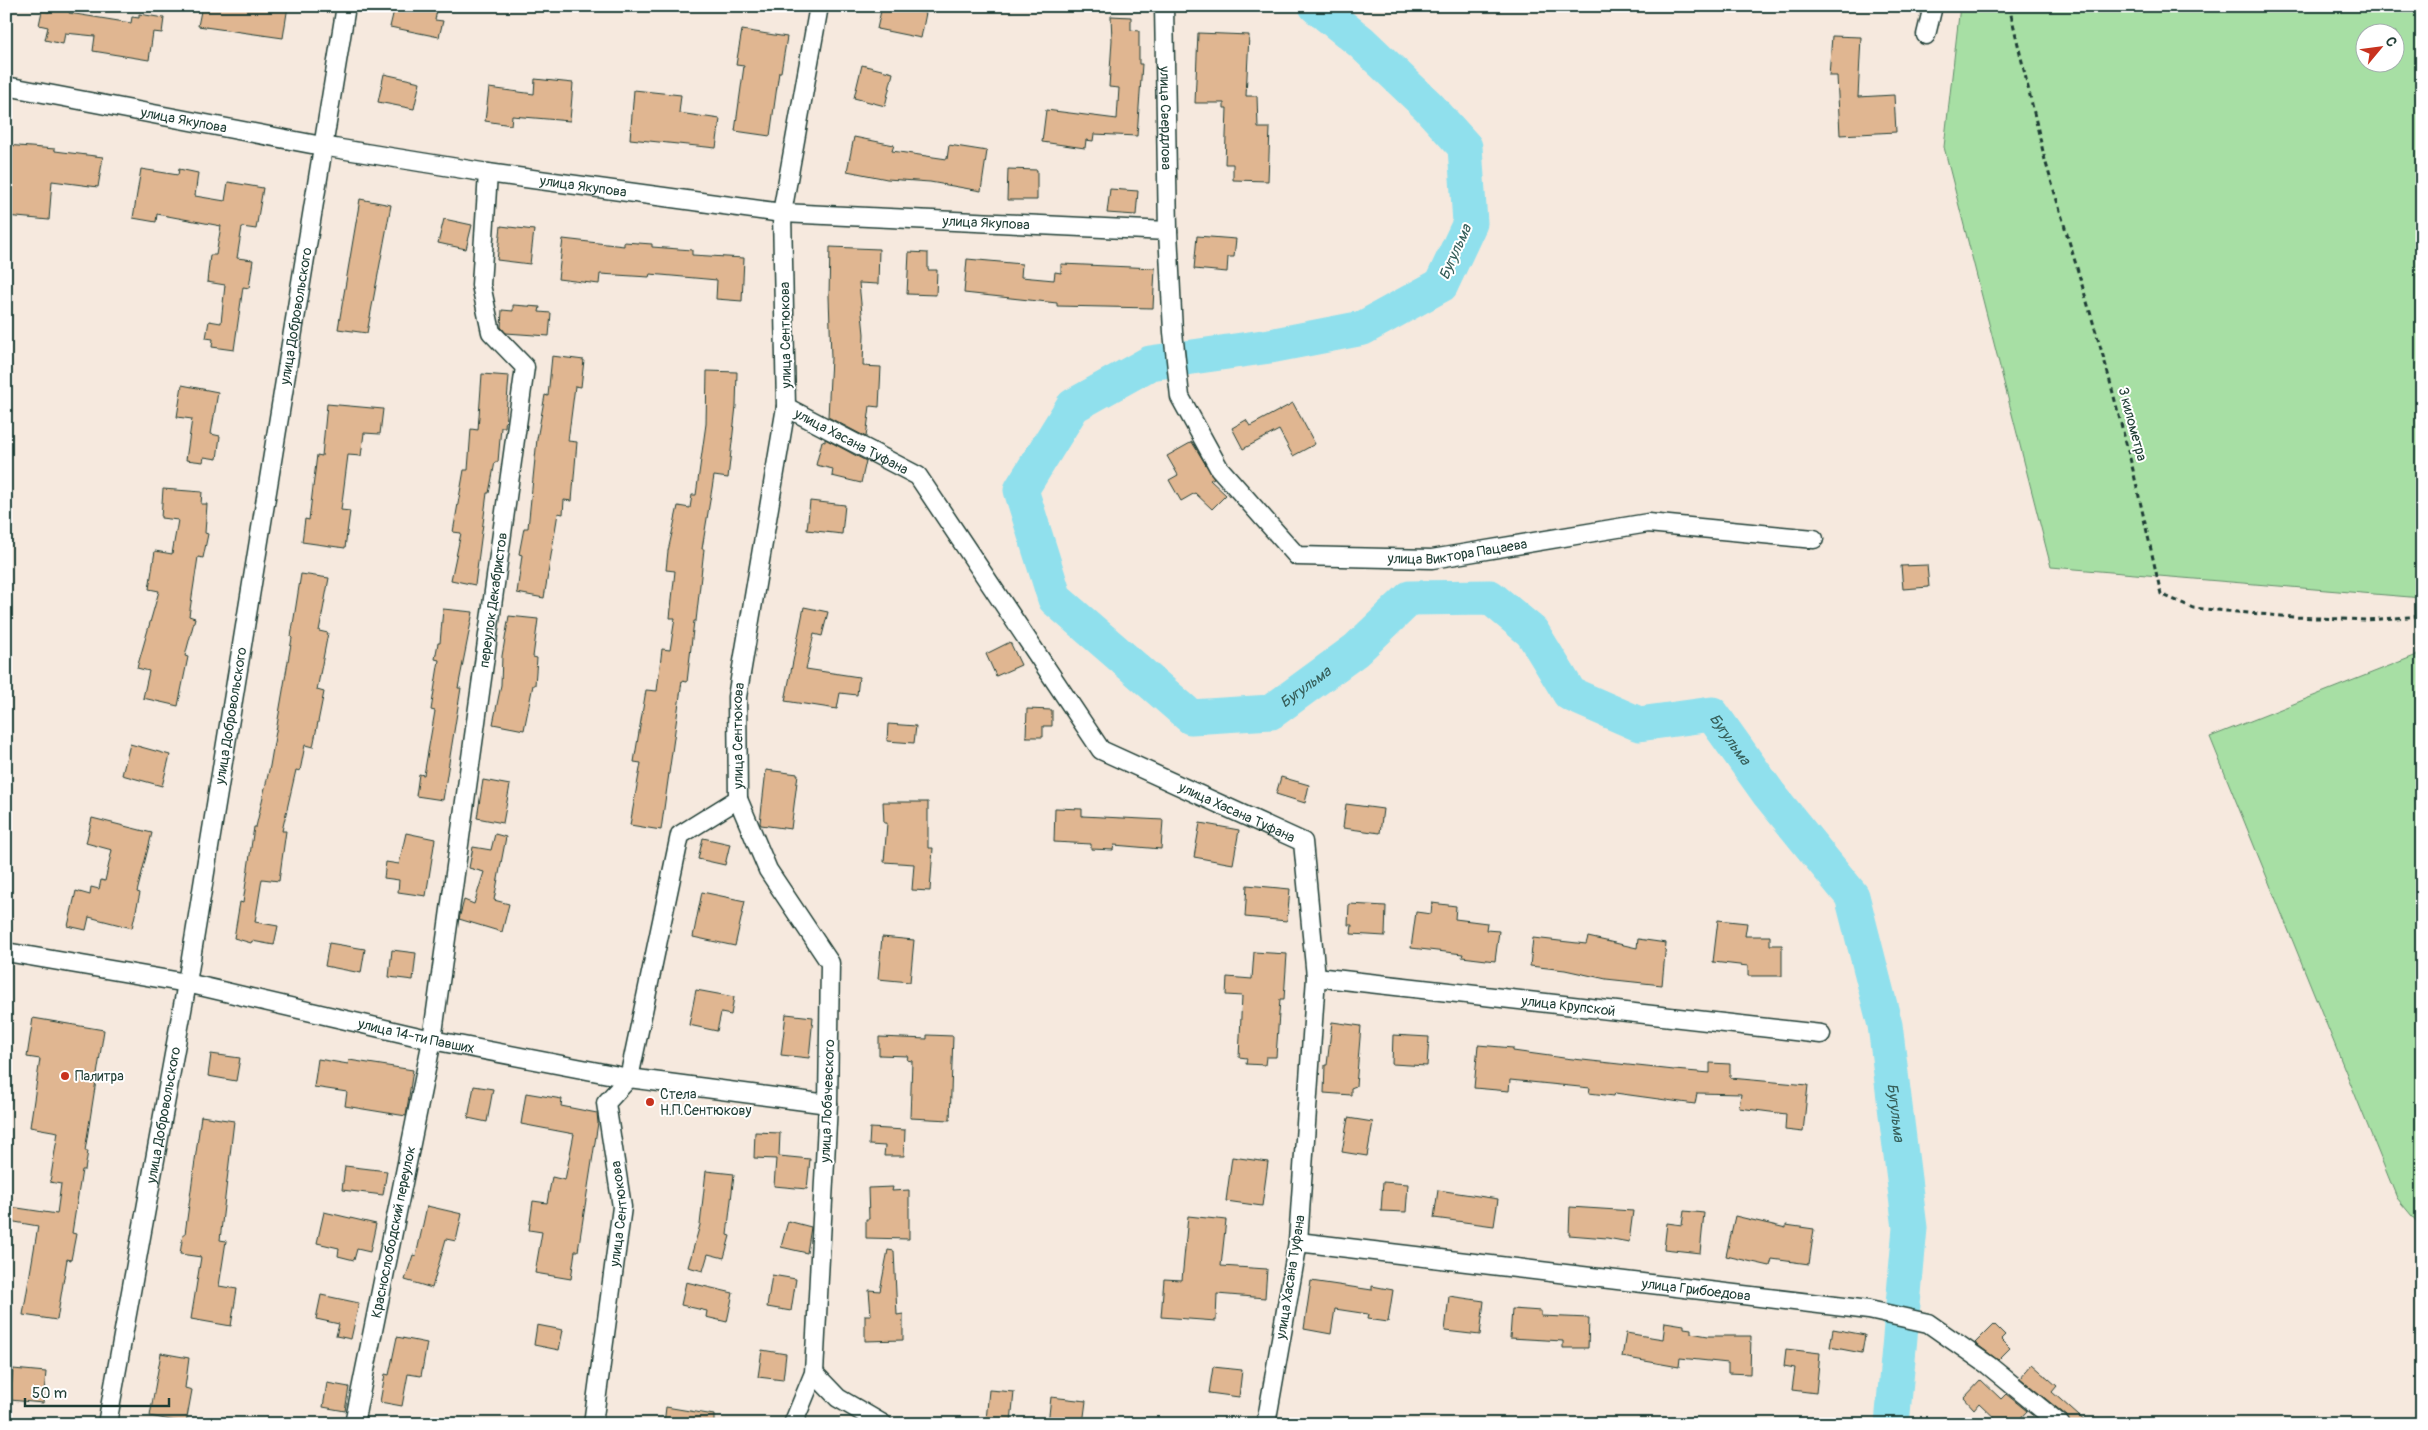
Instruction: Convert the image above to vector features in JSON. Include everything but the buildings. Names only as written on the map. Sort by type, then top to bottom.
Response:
[{"type":"street","name":"улица Добровольского","points":[[108,1424],[187,983],[346,6]]},
{"type":"street","name":"улица Сентюкова","points":[[593,1424],[622,1207],[606,1102],[629,1078],[680,834],[738,799],[737,698],[786,407],[782,213],[819,6]]},
{"type":"street","name":"улица Свердлова","points":[[1164,6],[1168,231],[1173,332],[1180,397]]},
{"type":"street","points":[[1926,35],[1933,6]]},
{"type":"street","name":"улица Якупова","points":[[6,86],[322,146],[488,173],[782,213],[1168,231]]},
{"type":"street","name":"переулок Декабристов","points":[[432,1040],[525,367],[491,332],[481,285],[488,173]]},
{"type":"street","name":"улица Виктора Пацаева","points":[[1180,397],[1219,468],[1297,556],[1432,559],[1648,523],[1814,538]]},
{"type":"street","name":"улица Хасана Туфана","points":[[786,407],[918,476],[1101,750],[1303,842],[1316,977],[1298,1242],[1266,1424]]},
{"type":"street","name":"улица Лобачевского","points":[[738,799],[768,870],[830,963],[828,1104],[814,1373],[794,1424]]},
{"type":"street","name":"улица 14-ти Павших","points":[[6,952],[187,983],[432,1040],[629,1078],[828,1104]]},
{"type":"street","name":"улица Крупской","points":[[1316,977],[1821,1034]]},
{"type":"street","name":"Краснослободский переулок","points":[[354,1424],[432,1040]]},
{"type":"street","name":"улица Грибоедова","points":[[1298,1242],[1869,1310],[1928,1323],[1988,1365],[2060,1424]]},
{"type":"street","points":[[814,1373],[838,1398],[883,1424]]},
{"type":"path","name":"3 километра","points":[[2009,6],[2045,160],[2106,366],[2133,470],[2161,594],[2193,608],[2293,617],[2366,620],[2422,616]]},
{"type":"green space","points":[[1960,6],[2422,6],[2422,598],[2051,567],[1944,147]]},
{"type":"green space","points":[[2422,653],[2422,1228],[2397,1198],[2210,737]]},
{"type":"waterway","name":"Бугульма","points":[[1316,6],[1361,42],[1428,106],[1465,147],[1470,223],[1441,285],[1363,328],[1270,346],[1150,363],[1073,406],[1021,490],[1055,599],[1191,717],[1271,712],[1356,650],[1410,598],[1490,597],[1532,632],[1570,694],[1639,724],[1712,714],[1769,794],[1852,896],[1885,1025],[1910,1228],[1892,1424]]},
{"type":"place","name":"Палитра","points":[[65,1076]]},
{"type":"place","name":"Стела Н.П.Сентюкову","points":[[650,1102]]}]
